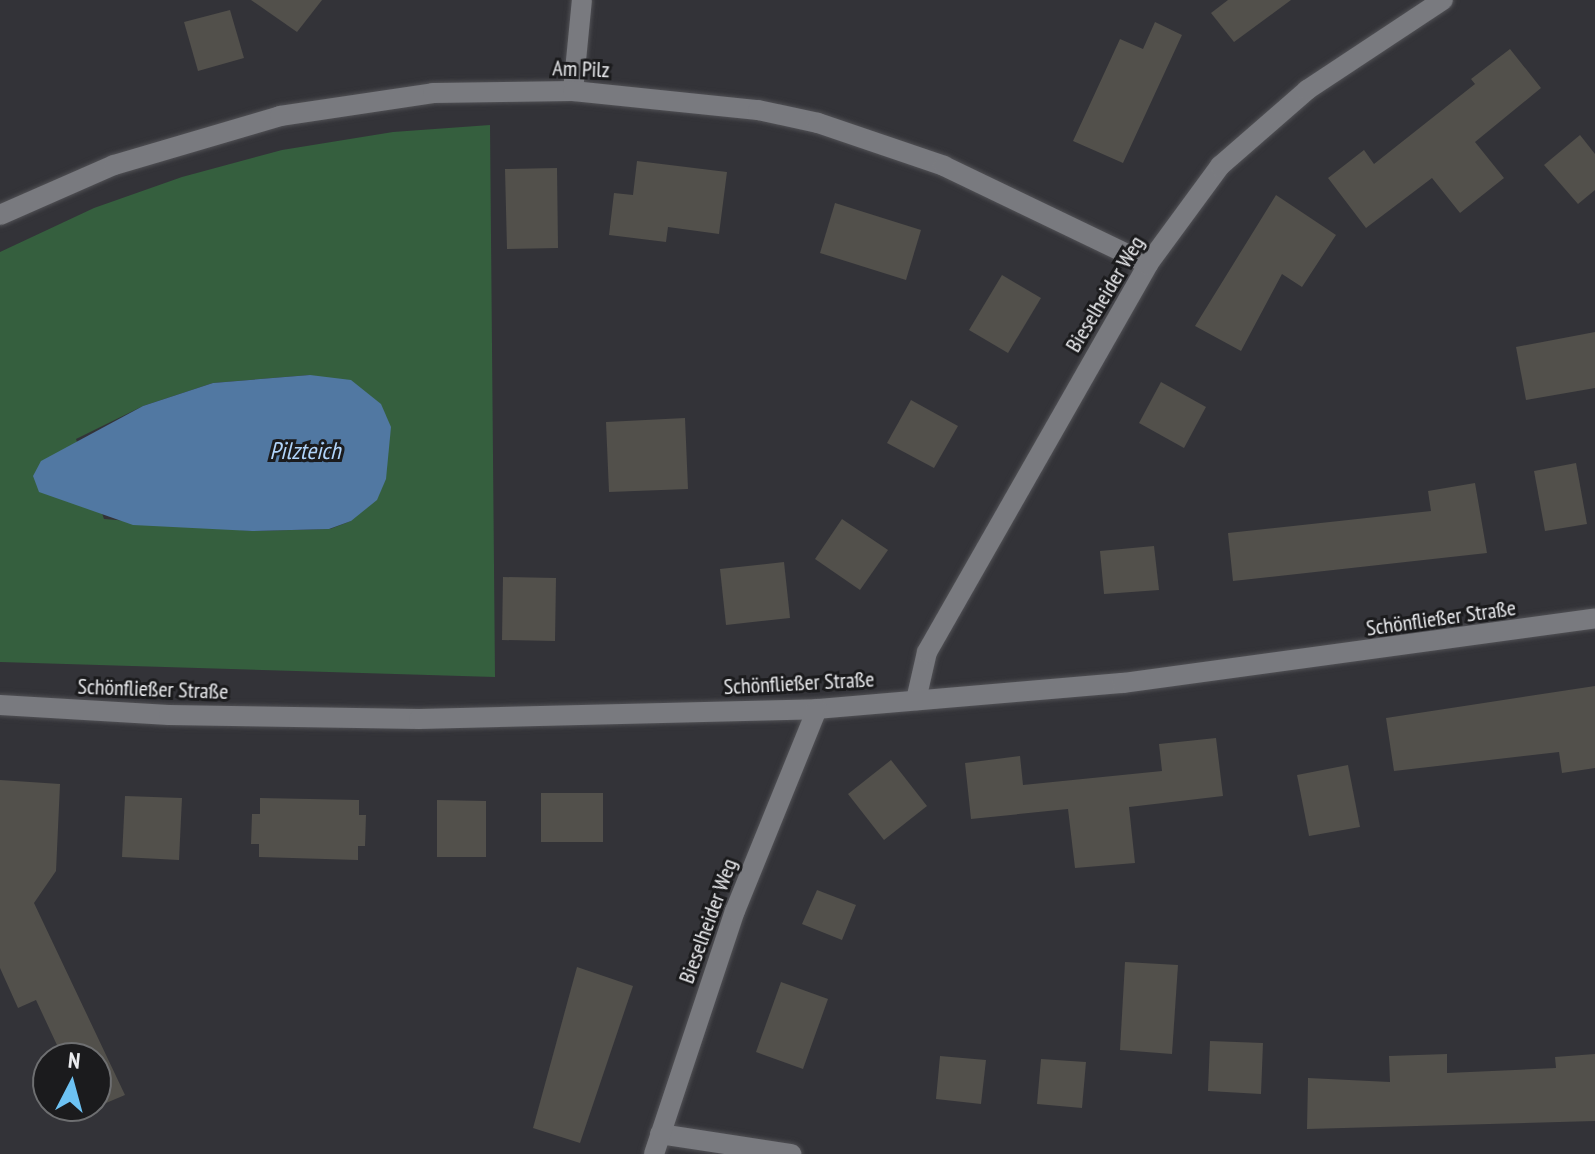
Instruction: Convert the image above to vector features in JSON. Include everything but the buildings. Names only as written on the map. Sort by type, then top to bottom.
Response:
[{"type":"street","points":[[573,91],[582,0]]},
{"type":"street","name":"Bieselheider Weg","points":[[916,700],[927,652],[1148,264],[1220,166],[1264,124],[1443,0]]},
{"type":"street","name":"Am Pilz","points":[[0,215],[114,165],[280,116],[433,93],[573,91],[758,110],[818,123],[944,166],[1148,264]]},
{"type":"street","name":"Schönfließer Straße","points":[[0,705],[169,715],[419,719],[817,709],[1301,662],[1595,618]]},
{"type":"street","name":"Bieselheider Weg","points":[[657,1144],[735,911],[817,709]]},
{"type":"street","points":[[657,1144],[791,1154]]},
{"type":"green space","points":[[490,125],[495,677],[0,662],[0,252],[94,208],[182,177],[282,150],[393,132]],"holes":[[[310,375],[351,521],[330,529],[252,531],[104,519],[76,439],[143,406],[213,383]]]},
{"type":"water","name":"Pilzteich","points":[[310,375],[351,380],[381,404],[391,427],[386,479],[377,500],[351,521],[329,529],[252,531],[133,525],[39,492],[33,476],[41,461],[143,406],[213,383]]}]
